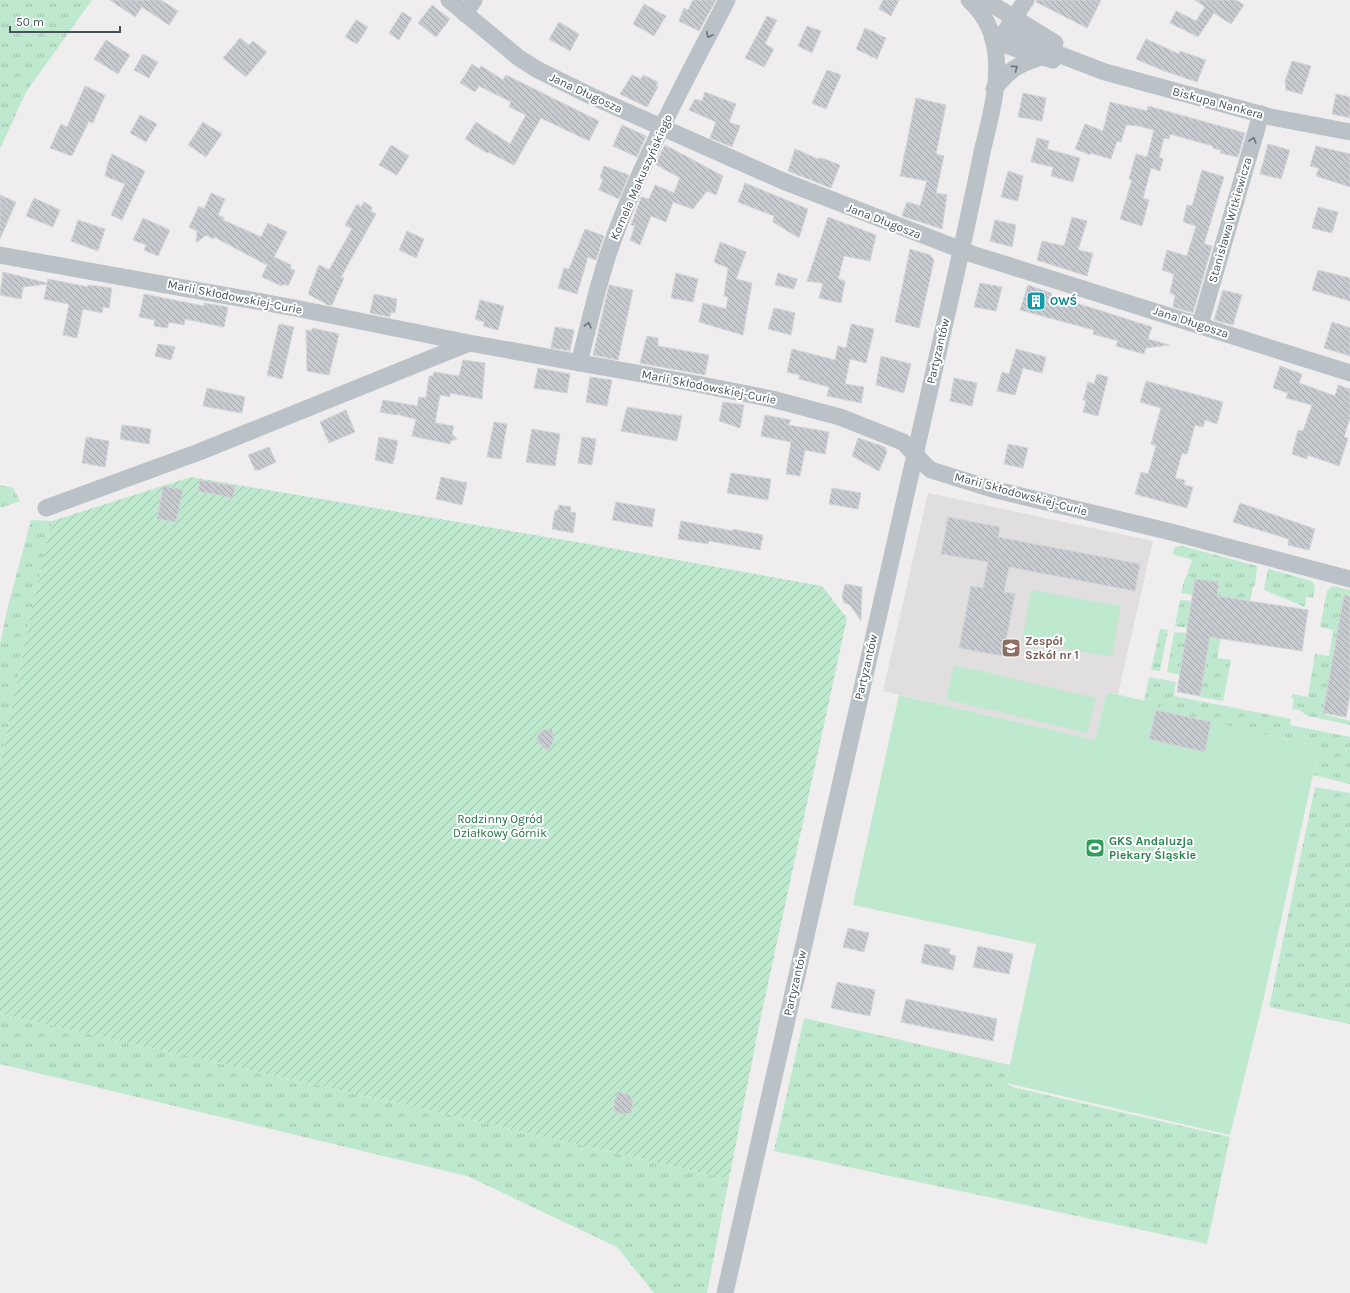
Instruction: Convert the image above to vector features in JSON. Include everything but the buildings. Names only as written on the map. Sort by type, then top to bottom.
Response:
[{"type":"street","name":"Jana Długosza","points":[[449,0],[470,7],[519,58],[538,70],[588,95],[783,181],[961,250],[1350,373]]},
{"type":"street","name":"Kornela Makuszyńskiego","points":[[579,363],[596,295],[610,249],[635,185],[662,128],[727,0]]},
{"type":"street","name":"Partyzantów","points":[[725,1293],[989,123],[997,63],[1005,29],[988,25],[977,8],[969,0]]},
{"type":"street","points":[[985,0],[1005,29],[1026,0]]},
{"type":"street","name":"Biskupa Nankera","points":[[1005,29],[1041,57],[1059,62],[1084,64]]},
{"type":"street","name":"Biskupa Nankera","points":[[1005,29],[1084,64],[1261,114],[1350,132]]},
{"type":"street","points":[[994,89],[1005,75],[1018,65],[1041,57]]},
{"type":"street","name":"Stanisława Witkiewicza","points":[[1200,325],[1261,114]]},
{"type":"street","name":"Marii Skłodowskiej-Curie","points":[[0,255],[288,307],[469,344],[772,399],[840,417],[904,442],[931,470],[992,489],[1167,531],[1350,579]]},
{"type":"street","points":[[46,508],[199,452],[469,344]]},
{"type":"shaded area","name":"Zespół Szkół nr 1","points":[[928,493],[1153,541],[1118,694],[1107,692],[1095,740],[883,691]]},
{"type":"green space","points":[[0,0],[92,0],[26,92],[0,149]]},
{"type":"green space","name":"Rodzinny Ogród Działkowy Górnik","points":[[191,477],[588,544],[822,586],[847,618],[760,1021],[729,1179],[0,1014],[0,766],[31,612],[52,521]]},
{"type":"green space","points":[[0,485],[13,488],[20,501],[0,508]]},
{"type":"green space","points":[[31,520],[52,521],[31,612],[0,766],[0,644],[8,606]]},
{"type":"green space","points":[[1182,546],[1257,566],[1255,586],[1253,586],[1250,601],[1228,598],[1217,658],[1231,660],[1223,701],[1200,697],[1219,583],[1196,579],[1193,595],[1181,593],[1192,560],[1172,554],[1175,547]]},
{"type":"green space","points":[[1268,569],[1312,581],[1315,586],[1313,598],[1306,597],[1305,607],[1264,590]]},
{"type":"green space","points":[[1332,586],[1350,590],[1350,595],[1344,595],[1323,714],[1350,721],[1350,725],[1308,716],[1299,710],[1292,709],[1294,699],[1292,698],[1292,694],[1308,697],[1315,654],[1329,656],[1333,630],[1320,627],[1327,591]]},
{"type":"green space","points":[[1031,590],[1121,606],[1112,657],[1022,641]]},
{"type":"green space","points":[[1180,600],[1192,601],[1188,628],[1175,626]]},
{"type":"green space","points":[[1160,629],[1168,630],[1160,671],[1151,670]]},
{"type":"green space","points":[[1174,632],[1187,633],[1180,675],[1167,672]]},
{"type":"green space","points":[[954,665],[1096,698],[1087,733],[946,699]]},
{"type":"green space","points":[[1149,677],[1176,682],[1174,696],[1291,719],[1290,725],[1350,737],[1350,784],[1313,775],[1319,747],[1156,709],[1144,701]]},
{"type":"green space","points":[[1107,692],[1158,704],[1157,709],[1319,747],[1262,1006],[1230,1135],[1006,1083],[1036,944],[853,905],[899,695],[1095,740]]},
{"type":"green space","points":[[1315,787],[1350,793],[1350,1024],[1269,1007]]},
{"type":"green space","points":[[0,1014],[729,1179],[707,1293],[654,1293],[617,1247],[467,1176],[0,1064]]},
{"type":"green space","points":[[804,1018],[1010,1065],[1006,1083],[1012,1087],[1230,1137],[1207,1244],[774,1151]]},
{"type":"place","name":"OWŚ","points":[[1036,301]]},
{"type":"place","name":"Zespół Szkół nr 1","points":[[1011,648]]},
{"type":"place","name":"GKS Andaluzja Piekary Śląskie","points":[[1095,848]]}]
